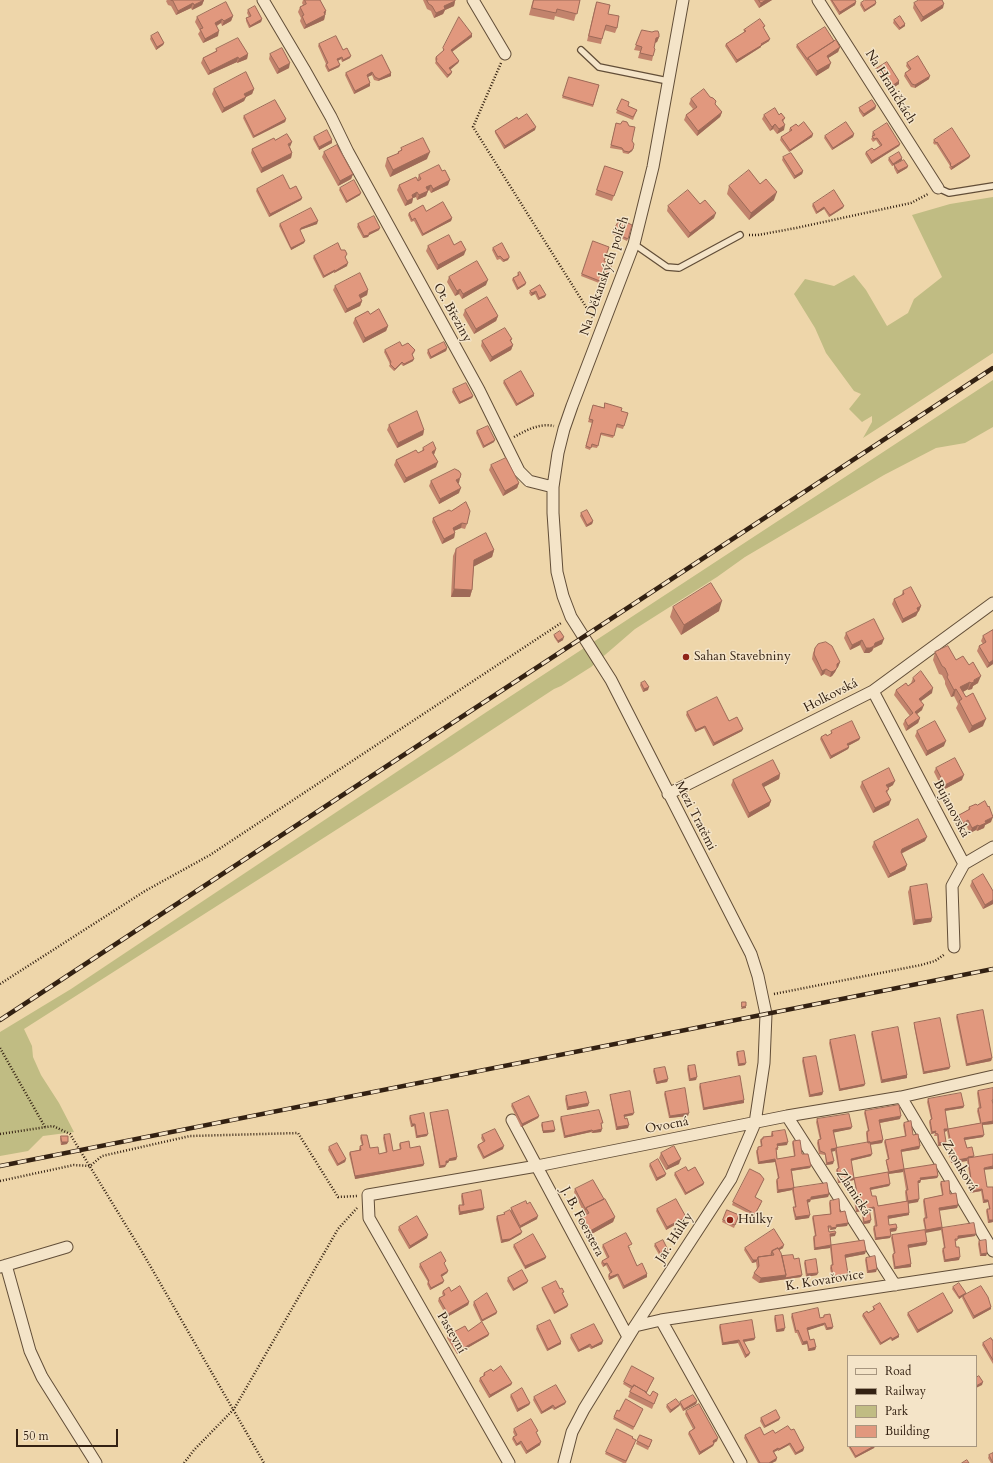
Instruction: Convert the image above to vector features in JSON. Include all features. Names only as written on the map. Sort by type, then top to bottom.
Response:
[{"type":"street","name":"Ot. Březiny","points":[[263,0],[331,117],[348,152],[479,390],[519,471],[530,481],[553,487]]},
{"type":"street","points":[[473,0],[505,54]]},
{"type":"street","name":"Na Děkanských polích","points":[[553,487],[558,453],[564,429],[634,244],[653,167],[683,0]]},
{"type":"street","name":"Na Hraničkách","points":[[818,0],[938,188]]},
{"type":"street","points":[[553,487],[553,513],[557,572],[563,596],[571,617]]},
{"type":"street","name":"Holkovská","points":[[668,794],[873,691],[993,603]]},
{"type":"street","name":"Mezi Tratěmi","points":[[571,617],[611,680],[751,954],[758,976],[766,1014]]},
{"type":"street","name":"Bujanovská","points":[[873,691],[964,864]]},
{"type":"street","points":[[954,947],[952,886],[964,864],[993,847]]},
{"type":"street","name":"Jar. Hůlky","points":[[564,1463],[572,1432],[628,1337],[731,1179],[755,1123],[764,1063],[766,1014]]},
{"type":"street","name":"Ovocná","points":[[368,1195],[537,1166],[787,1116],[901,1097],[993,1076]]},
{"type":"street","name":"Zvonková","points":[[901,1097],[993,1250]]},
{"type":"street","name":"Zlatnická","points":[[787,1116],[896,1284]]},
{"type":"street","name":"J. B. Foerstera","points":[[512,1120],[628,1337]]},
{"type":"street","name":"Pastevní","points":[[368,1195],[369,1218],[509,1463]]},
{"type":"street","points":[[67,1247],[3,1266],[30,1351],[42,1377],[96,1463]]},
{"type":"street","name":"K. Kovařovice","points":[[635,1326],[661,1320],[993,1270]]},
{"type":"street","points":[[661,1320],[741,1463]]},
{"type":"lane","points":[[581,50],[599,66],[668,81]]},
{"type":"lane","points":[[938,188],[949,193],[993,186]]},
{"type":"lane","points":[[634,244],[667,267],[679,268],[740,235]]},
{"type":"path","points":[[505,54],[473,127],[601,330]]},
{"type":"path","points":[[740,235],[758,235],[903,205],[911,203],[938,188]]},
{"type":"path","points":[[506,442],[526,430],[538,426],[552,426],[564,429]]},
{"type":"path","points":[[0,984],[145,891],[210,854],[571,617]]},
{"type":"path","points":[[763,996],[921,965],[935,961],[945,954],[949,947],[954,947]]},
{"type":"path","points":[[0,1048],[45,1127]]},
{"type":"path","points":[[0,1134],[53,1126],[70,1134],[234,1409],[264,1463]]},
{"type":"path","points":[[0,1181],[74,1165],[90,1166],[102,1156],[190,1136],[298,1133],[338,1197],[368,1195]]},
{"type":"path","points":[[184,1463],[194,1450],[234,1409],[338,1229],[368,1195]]},
{"type":"green space","points":[[993,197],[993,353],[863,438],[872,422],[872,416],[862,422],[849,409],[861,394],[854,391],[826,353],[815,328],[794,294],[805,279],[834,286],[854,275],[866,290],[887,326],[908,313],[914,299],[942,277],[912,215],[950,204]]},
{"type":"green space","points":[[993,380],[993,427],[965,443],[936,448],[884,475],[745,557],[717,577],[635,629],[591,667],[554,689],[452,756],[24,1029],[32,1046],[33,1057],[41,1075],[59,1103],[74,1132],[43,1136],[28,1151],[0,1156],[0,1032],[71,989],[488,711]]},
{"type":"building","points":[[171,0],[204,0],[194,5],[193,3],[178,11]]},
{"type":"building","points":[[305,0],[320,0],[326,11],[324,12],[325,15],[306,25],[302,16],[304,15],[300,7],[306,4]]},
{"type":"building","points":[[427,0],[455,1],[444,6],[445,9],[436,13]]},
{"type":"building","points":[[534,0],[580,0],[577,14],[557,9],[556,13],[532,8]]},
{"type":"building","points":[[759,0],[766,0],[761,3]]},
{"type":"building","points":[[832,0],[855,0],[856,2],[840,12]]},
{"type":"building","points":[[865,0],[875,0],[876,3],[865,10],[861,3]]},
{"type":"building","points":[[919,0],[942,0],[944,4],[923,17],[914,3]]},
{"type":"building","points":[[226,2],[233,16],[224,21],[222,19],[215,23],[219,31],[205,39],[200,29],[203,28],[197,17]]},
{"type":"building","points":[[597,2],[610,5],[608,14],[619,16],[617,28],[606,25],[602,39],[589,36]]},
{"type":"building","points":[[255,6],[262,19],[250,26],[246,18],[251,16],[248,10]]},
{"type":"building","points":[[900,16],[905,24],[900,28],[894,20]]},
{"type":"building","points":[[459,17],[472,34],[451,50],[459,61],[449,68],[452,72],[448,75],[436,61],[436,57],[444,50],[443,48]]},
{"type":"building","points":[[760,19],[765,26],[763,27],[770,39],[737,60],[726,44],[746,31],[744,30]]},
{"type":"building","points":[[825,27],[834,41],[808,58],[808,60],[797,45]]},
{"type":"building","points":[[642,30],[652,32],[658,31],[659,37],[656,38],[653,56],[640,53],[642,47],[636,45]]},
{"type":"building","points":[[158,32],[164,43],[157,47],[151,36]]},
{"type":"building","points":[[336,36],[343,50],[347,48],[351,56],[343,60],[342,57],[337,59],[340,65],[329,70],[326,64],[328,63],[319,44]]},
{"type":"building","points":[[238,38],[248,54],[239,59],[238,57],[210,71],[203,58],[217,51],[216,49]]},
{"type":"building","points":[[836,40],[840,47],[827,56],[831,63],[817,71],[808,58]]},
{"type":"building","points":[[282,48],[290,63],[279,69],[270,54]]},
{"type":"building","points":[[382,55],[391,73],[379,79],[375,77],[372,72],[367,75],[370,83],[355,91],[346,73]]},
{"type":"building","points":[[918,56],[930,76],[915,85],[912,84],[905,73],[911,69],[907,63]]},
{"type":"building","points":[[887,62],[899,81],[889,88],[876,69]]},
{"type":"building","points":[[246,72],[254,89],[244,94],[246,97],[224,108],[214,89]]},
{"type":"building","points":[[569,77],[599,85],[593,105],[563,96]]},
{"type":"building","points":[[704,89],[710,97],[716,101],[715,104],[722,112],[698,131],[686,115],[697,107],[691,99]]},
{"type":"building","points":[[622,99],[629,102],[628,106],[637,110],[633,117],[617,110]]},
{"type":"building","points":[[275,100],[286,119],[254,136],[244,116]]},
{"type":"building","points":[[872,100],[876,106],[864,114],[859,108]]},
{"type":"building","points":[[775,108],[779,115],[781,113],[785,118],[782,120],[785,125],[779,129],[775,124],[772,127],[764,115]]},
{"type":"building","points":[[527,114],[536,127],[505,146],[495,131],[517,117],[518,119]]},
{"type":"building","points":[[623,121],[627,122],[629,126],[635,127],[632,141],[634,144],[633,149],[629,152],[611,145],[616,123],[620,124]]},
{"type":"building","points":[[804,122],[813,134],[790,150],[781,137],[792,130],[790,128],[796,124],[798,126]]},
{"type":"building","points":[[846,122],[854,134],[833,148],[825,136]]},
{"type":"building","points":[[887,123],[900,144],[872,161],[866,152],[872,148],[874,150],[882,145],[877,138],[874,139],[872,136],[875,135],[873,132]]},
{"type":"building","points":[[952,128],[970,156],[952,167],[937,142],[936,143],[934,140]]},
{"type":"building","points":[[327,130],[332,140],[319,147],[314,137]]},
{"type":"building","points":[[287,134],[292,142],[288,144],[292,153],[262,168],[252,149],[274,138],[275,140]]},
{"type":"building","points":[[423,138],[430,152],[393,170],[387,158],[399,153],[398,152],[402,150],[401,148]]},
{"type":"building","points":[[337,145],[353,174],[340,181],[324,152]]},
{"type":"building","points":[[899,152],[902,158],[893,164],[889,158]]},
{"type":"building","points":[[791,153],[803,171],[795,176],[783,157]]},
{"type":"building","points":[[904,160],[908,166],[898,171],[894,165]]},
{"type":"building","points":[[439,165],[442,171],[445,170],[450,180],[433,189],[431,185],[426,187],[428,191],[419,195],[417,192],[412,195],[413,198],[407,201],[399,185],[416,177],[418,181],[421,179],[419,175]]},
{"type":"building","points":[[605,166],[623,172],[614,196],[597,190]]},
{"type":"building","points":[[749,170],[760,184],[766,179],[777,192],[751,213],[729,186]]},
{"type":"building","points":[[283,175],[290,189],[296,186],[302,198],[270,214],[257,189]]},
{"type":"building","points":[[354,180],[361,193],[347,201],[340,188]]},
{"type":"building","points":[[688,190],[700,204],[705,200],[716,213],[690,233],[668,206]]},
{"type":"building","points":[[834,190],[844,206],[830,215],[824,207],[817,212],[813,204]]},
{"type":"building","points":[[443,202],[452,218],[423,234],[415,218],[412,220],[409,213],[423,205],[426,211]]},
{"type":"building","points":[[311,208],[318,221],[301,228],[300,230],[305,241],[291,248],[280,224]]},
{"type":"building","points":[[374,216],[380,228],[369,233],[369,235],[364,236],[358,224]]},
{"type":"building","points":[[620,219],[632,225],[628,239],[613,232]]},
{"type":"building","points":[[449,235],[454,245],[461,241],[466,250],[438,265],[428,246]]},
{"type":"building","points":[[593,241],[609,247],[604,261],[612,264],[605,283],[582,274]]},
{"type":"building","points":[[338,243],[341,250],[345,250],[347,254],[345,257],[348,263],[324,276],[314,256]]},
{"type":"building","points":[[502,243],[509,256],[509,258],[504,260],[500,256],[498,257],[493,248]]},
{"type":"building","points":[[477,261],[488,280],[463,294],[460,289],[457,291],[449,277]]},
{"type":"building","points":[[520,272],[526,283],[518,288],[513,278],[519,275],[518,273]]},
{"type":"building","points":[[360,273],[368,290],[359,295],[362,301],[347,309],[335,286]]},
{"type":"building","points":[[540,285],[546,295],[539,298],[536,291],[532,293],[530,291]]},
{"type":"building","points":[[487,297],[498,316],[476,329],[465,310]]},
{"type":"building","points":[[379,309],[388,326],[365,338],[355,318],[368,311],[370,314]]},
{"type":"building","points":[[505,328],[512,339],[510,340],[513,345],[492,357],[482,341]]},
{"type":"building","points":[[400,342],[402,346],[408,343],[415,350],[412,354],[414,359],[404,364],[402,362],[395,369],[390,364],[391,362],[385,350]]},
{"type":"building","points":[[444,342],[447,348],[431,357],[428,350]]},
{"type":"building","points":[[521,371],[534,394],[517,404],[504,381]]},
{"type":"building","points":[[466,383],[473,396],[460,402],[453,389]]},
{"type":"building","points":[[605,403],[622,408],[621,411],[628,413],[624,426],[617,424],[614,436],[601,433],[598,446],[592,444],[591,448],[586,446],[593,420],[589,419],[593,405],[604,408]]},
{"type":"building","points":[[417,411],[424,430],[398,443],[389,425]]},
{"type":"building","points":[[488,426],[495,440],[484,446],[477,431]]},
{"type":"building","points":[[433,442],[436,449],[432,452],[438,462],[406,478],[396,460],[416,450],[418,453]]},
{"type":"building","points":[[506,458],[519,483],[505,491],[491,465]]},
{"type":"building","points":[[455,469],[461,474],[460,478],[456,480],[461,488],[440,499],[431,481]]},
{"type":"building","points":[[466,502],[470,511],[467,524],[462,523],[453,528],[455,533],[444,539],[433,518],[449,510],[451,511]]},
{"type":"building","points":[[587,510],[593,521],[587,525],[581,513]]},
{"type":"building","points":[[486,533],[494,550],[474,560],[472,590],[454,589],[456,549]]},
{"type":"building","points":[[711,583],[722,601],[684,625],[673,607]]},
{"type":"building","points":[[911,587],[921,606],[917,608],[918,611],[903,619],[894,599],[904,594],[903,591]]},
{"type":"building","points":[[874,619],[884,639],[875,643],[874,646],[870,648],[866,648],[862,640],[852,645],[846,633]]},
{"type":"building","points":[[993,630],[993,660],[989,663],[979,646],[986,642],[983,636]]},
{"type":"building","points":[[560,631],[564,637],[558,641],[554,635]]},
{"type":"building","points":[[826,642],[832,646],[840,662],[837,664],[837,668],[831,672],[826,669],[822,671],[814,654],[815,648],[818,644]]},
{"type":"building","points":[[948,646],[956,660],[963,656],[969,665],[973,662],[981,676],[974,680],[974,682],[970,682],[960,687],[966,697],[973,693],[986,719],[972,726],[959,701],[962,699],[956,689],[954,690],[947,677],[948,675],[945,668],[942,666],[935,652]]},
{"type":"building","points":[[921,671],[933,688],[919,699],[924,705],[915,712],[920,718],[908,726],[905,720],[913,713],[896,690],[906,683],[908,686],[915,681],[913,678]]},
{"type":"building","points":[[645,681],[649,687],[644,689],[641,683]]},
{"type":"building","points":[[717,697],[729,721],[737,717],[743,729],[714,743],[705,726],[696,730],[687,712]]},
{"type":"building","points":[[852,721],[860,738],[847,744],[849,747],[831,756],[821,737],[826,734],[827,736],[832,733],[831,731]]},
{"type":"building","points":[[935,721],[946,741],[927,751],[917,731]]},
{"type":"building","points":[[955,758],[964,775],[945,785],[936,768]]},
{"type":"building","points":[[773,760],[780,774],[762,784],[771,801],[749,813],[733,780]]},
{"type":"building","points":[[889,768],[895,781],[886,785],[889,789],[886,791],[891,800],[875,808],[862,782]]},
{"type":"building","points":[[985,801],[988,807],[989,806],[993,817],[985,821],[986,823],[972,828],[968,820],[963,823],[959,815],[970,809],[969,807]]},
{"type":"building","points":[[918,819],[927,837],[902,849],[901,852],[907,865],[890,874],[874,842]]},
{"type":"building","points":[[983,874],[993,891],[993,900],[985,905],[972,881]]},
{"type":"building","points":[[927,884],[932,918],[915,920],[910,887]]},
{"type":"building","points":[[742,1002],[746,1002],[746,1006],[742,1007]]},
{"type":"building","points":[[983,1010],[992,1058],[967,1064],[957,1015]]},
{"type":"building","points":[[940,1018],[950,1067],[924,1072],[914,1023]]},
{"type":"building","points":[[898,1027],[907,1075],[882,1080],[872,1032]]},
{"type":"building","points":[[855,1035],[865,1084],[840,1089],[830,1040]]},
{"type":"building","points":[[744,1051],[746,1063],[739,1064],[737,1052]]},
{"type":"building","points":[[816,1056],[823,1092],[810,1095],[803,1058]]},
{"type":"building","points":[[695,1065],[697,1077],[690,1079],[688,1066]]},
{"type":"building","points":[[665,1067],[668,1079],[657,1082],[654,1069]]},
{"type":"building","points":[[740,1076],[744,1100],[704,1108],[700,1084]]},
{"type":"building","points":[[685,1088],[689,1113],[670,1116],[665,1092]]},
{"type":"building","points":[[993,1088],[993,1121],[982,1123],[984,1135],[964,1138],[967,1148],[972,1147],[974,1156],[952,1161],[949,1148],[952,1148],[948,1129],[981,1123],[978,1108],[981,1108],[978,1091]]},
{"type":"building","points":[[630,1091],[634,1113],[624,1115],[625,1119],[627,1118],[629,1125],[617,1127],[610,1095]]},
{"type":"building","points":[[586,1092],[589,1103],[568,1107],[566,1096]]},
{"type":"building","points":[[961,1093],[964,1106],[945,1109],[948,1129],[944,1129],[946,1142],[939,1143],[938,1134],[935,1133],[936,1131],[932,1132],[930,1120],[932,1119],[928,1099]]},
{"type":"building","points":[[529,1096],[539,1116],[522,1124],[512,1104]]},
{"type":"building","points":[[899,1105],[901,1116],[879,1120],[883,1140],[868,1143],[867,1131],[869,1131],[865,1111]]},
{"type":"building","points":[[448,1110],[457,1157],[449,1159],[449,1161],[446,1161],[446,1165],[440,1166],[430,1113]]},
{"type":"building","points":[[599,1110],[603,1123],[601,1123],[602,1129],[565,1136],[561,1117]]},
{"type":"building","points":[[424,1113],[428,1134],[417,1136],[415,1124],[412,1124],[410,1116]]},
{"type":"building","points":[[849,1114],[852,1127],[833,1130],[837,1148],[831,1149],[834,1161],[827,1163],[825,1153],[820,1151],[818,1140],[821,1139],[817,1119]]},
{"type":"building","points":[[553,1121],[555,1130],[543,1131],[542,1123]]},
{"type":"building","points":[[911,1121],[913,1135],[918,1134],[920,1146],[901,1150],[904,1169],[889,1172],[886,1160],[889,1159],[885,1140],[906,1136],[904,1123]]},
{"type":"building","points":[[495,1129],[504,1146],[484,1157],[478,1145],[485,1141],[482,1135]]},
{"type":"building","points":[[785,1130],[788,1142],[777,1144],[777,1159],[795,1156],[793,1141],[800,1140],[802,1154],[808,1154],[811,1166],[791,1169],[794,1188],[778,1190],[777,1179],[779,1178],[775,1159],[759,1162],[757,1150],[758,1147],[762,1146],[761,1139],[763,1139],[763,1137],[773,1136],[772,1132]]},
{"type":"building","points":[[390,1134],[393,1151],[401,1149],[400,1143],[409,1141],[410,1148],[420,1146],[424,1164],[355,1176],[350,1152],[361,1150],[360,1146],[363,1145],[361,1135],[367,1135],[370,1148],[378,1147],[379,1154],[387,1152],[384,1135]]},
{"type":"building","points":[[61,1136],[68,1136],[68,1142],[62,1142]]},
{"type":"building","points":[[870,1142],[872,1154],[851,1159],[854,1178],[839,1181],[836,1148]]},
{"type":"building","points":[[337,1143],[346,1159],[338,1164],[329,1147]]},
{"type":"building","points":[[674,1146],[681,1159],[668,1166],[661,1153]]},
{"type":"building","points":[[993,1154],[993,1166],[984,1168],[987,1187],[993,1187],[993,1220],[989,1220],[987,1209],[990,1209],[988,1200],[984,1200],[982,1189],[971,1191],[968,1158]]},
{"type":"building","points":[[658,1159],[666,1174],[657,1178],[650,1164]]},
{"type":"building","points":[[936,1164],[938,1176],[920,1178],[921,1180],[918,1181],[919,1199],[908,1201],[906,1190],[908,1190],[904,1169]]},
{"type":"building","points":[[686,1167],[688,1171],[695,1167],[704,1183],[686,1193],[675,1173]]},
{"type":"building","points":[[750,1169],[760,1174],[764,1179],[755,1197],[762,1201],[755,1214],[733,1202]]},
{"type":"building","points":[[888,1172],[890,1184],[870,1188],[872,1196],[876,1196],[878,1206],[908,1201],[909,1213],[888,1216],[889,1225],[896,1224],[897,1228],[890,1229],[891,1236],[876,1238],[874,1226],[877,1226],[874,1207],[869,1208],[871,1220],[864,1222],[862,1209],[857,1209],[855,1198],[858,1197],[854,1178]]},
{"type":"building","points":[[593,1180],[604,1199],[586,1208],[586,1210],[575,1189]]},
{"type":"building","points":[[949,1181],[950,1194],[956,1193],[958,1205],[939,1208],[942,1227],[926,1230],[924,1218],[927,1218],[924,1199],[943,1195],[941,1182]]},
{"type":"building","points":[[827,1183],[829,1194],[811,1197],[811,1199],[807,1200],[810,1215],[796,1217],[793,1207],[796,1207],[793,1188]]},
{"type":"building","points":[[481,1190],[484,1208],[460,1212],[459,1205],[464,1205],[462,1194]]},
{"type":"building","points":[[605,1199],[615,1217],[590,1231],[582,1217],[589,1213],[586,1208]]},
{"type":"building","points":[[676,1199],[686,1217],[667,1227],[657,1209]]},
{"type":"building","points":[[839,1199],[840,1212],[845,1211],[848,1223],[836,1225],[837,1227],[831,1228],[831,1226],[828,1226],[829,1232],[835,1231],[836,1233],[830,1234],[831,1245],[815,1248],[814,1236],[816,1236],[813,1216],[831,1214],[830,1201]]},
{"type":"building","points":[[526,1201],[527,1204],[530,1202],[538,1216],[520,1226],[511,1208]]},
{"type":"building","points":[[510,1210],[522,1232],[510,1239],[502,1240],[497,1216],[505,1214],[504,1213]]},
{"type":"building","name":"Hůlky","points":[[727,1210],[739,1215],[735,1225],[723,1220]]},
{"type":"building","points":[[417,1216],[428,1235],[410,1246],[399,1227]]},
{"type":"building","points":[[974,1223],[976,1234],[958,1236],[958,1239],[955,1239],[956,1247],[959,1247],[960,1257],[945,1260],[942,1228]]},
{"type":"building","points":[[774,1229],[784,1245],[772,1251],[772,1255],[758,1257],[757,1260],[753,1260],[745,1248]]},
{"type":"building","points":[[925,1230],[927,1242],[908,1245],[911,1264],[895,1267],[893,1254],[895,1253],[892,1235]]},
{"type":"building","points":[[626,1233],[632,1244],[628,1246],[637,1266],[642,1263],[647,1274],[624,1286],[618,1274],[610,1277],[609,1274],[612,1272],[607,1263],[604,1264],[602,1261],[609,1257],[603,1245]]},
{"type":"building","points":[[533,1234],[546,1257],[525,1266],[514,1245]]},
{"type":"building","points":[[663,1240],[669,1252],[662,1256],[655,1244]]},
{"type":"building","points":[[864,1240],[866,1251],[845,1255],[848,1274],[833,1276],[831,1265],[833,1265],[831,1245]]},
{"type":"building","points":[[986,1240],[987,1253],[981,1254],[979,1241]]},
{"type":"building","points":[[778,1248],[781,1253],[786,1275],[761,1278],[754,1273],[759,1266],[758,1257],[774,1255],[772,1251]]},
{"type":"building","points":[[441,1252],[446,1261],[444,1263],[448,1271],[441,1275],[444,1281],[431,1288],[420,1264]]},
{"type":"building","points":[[793,1255],[794,1259],[799,1258],[802,1275],[785,1278],[786,1275],[782,1256]]},
{"type":"building","points":[[875,1256],[877,1269],[868,1271],[866,1258]]},
{"type":"building","points":[[816,1259],[818,1273],[807,1274],[805,1261]]},
{"type":"building","points":[[522,1270],[528,1281],[514,1289],[508,1278]]},
{"type":"building","points":[[556,1281],[560,1289],[562,1288],[564,1292],[562,1293],[568,1305],[555,1312],[542,1288]]},
{"type":"building","points":[[959,1283],[966,1293],[959,1297],[953,1287]]},
{"type":"building","points":[[460,1286],[469,1302],[448,1314],[439,1298],[445,1295],[443,1291],[449,1287],[451,1291]]},
{"type":"building","points":[[981,1286],[988,1297],[991,1307],[974,1316],[963,1296]]},
{"type":"building","points":[[487,1293],[497,1312],[482,1320],[474,1302]]},
{"type":"building","points":[[943,1293],[953,1311],[918,1330],[908,1313]]},
{"type":"building","points":[[880,1303],[899,1335],[892,1339],[891,1337],[881,1343],[863,1314],[867,1311],[868,1313],[875,1309],[873,1307]]},
{"type":"building","points":[[818,1308],[820,1318],[824,1317],[824,1315],[830,1314],[833,1327],[827,1328],[825,1323],[807,1328],[810,1340],[814,1339],[816,1347],[809,1349],[807,1341],[803,1342],[798,1330],[796,1331],[792,1314]]},
{"type":"building","points":[[783,1315],[785,1328],[777,1330],[775,1316]]},
{"type":"building","points":[[550,1320],[561,1342],[548,1349],[537,1326]]},
{"type":"building","points":[[752,1320],[755,1338],[743,1340],[750,1353],[746,1355],[739,1340],[723,1343],[720,1325]]},
{"type":"building","points":[[482,1322],[489,1334],[458,1351],[448,1335],[465,1326],[468,1331]]},
{"type":"building","points":[[594,1324],[603,1341],[592,1347],[590,1344],[579,1350],[571,1335]]},
{"type":"building","points":[[991,1338],[993,1340],[993,1360],[983,1343]]},
{"type":"building","points":[[501,1366],[512,1383],[490,1395],[480,1378],[485,1375],[484,1373],[491,1369],[493,1371]]},
{"type":"building","points":[[632,1366],[654,1378],[646,1393],[634,1385],[633,1387],[624,1382]]},
{"type":"building","points":[[979,1376],[983,1382],[977,1385],[977,1377]]},
{"type":"building","points":[[556,1385],[566,1402],[555,1408],[553,1405],[542,1412],[534,1397]]},
{"type":"building","points":[[634,1385],[650,1396],[653,1391],[658,1394],[654,1404],[630,1392]]},
{"type":"building","points":[[522,1388],[530,1403],[518,1409],[511,1395]]},
{"type":"building","points":[[693,1395],[697,1401],[684,1409],[680,1402]]},
{"type":"building","points":[[626,1399],[643,1409],[634,1427],[614,1417],[617,1410],[619,1411]]},
{"type":"building","points":[[676,1399],[680,1404],[671,1410],[667,1405]]},
{"type":"building","points":[[699,1404],[718,1438],[713,1441],[714,1444],[700,1452],[689,1432],[695,1428],[686,1411]]},
{"type":"building","points":[[776,1410],[780,1418],[765,1426],[761,1418]]},
{"type":"building","points":[[531,1419],[538,1431],[536,1432],[541,1442],[527,1451],[521,1441],[517,1444],[513,1437],[517,1435],[514,1429]]},
{"type":"building","points":[[788,1426],[791,1430],[794,1429],[804,1448],[796,1453],[790,1443],[773,1451],[777,1458],[769,1463],[760,1463],[745,1435],[760,1427],[764,1435],[773,1430],[775,1433]]},
{"type":"building","points":[[617,1429],[636,1440],[626,1461],[606,1452]]},
{"type":"building","points":[[640,1435],[652,1440],[649,1447],[637,1441]]},
{"type":"building","points":[[851,1447],[872,1447],[856,1456]]},
{"type":"building","points":[[993,1453],[993,1463],[989,1455]]},
{"type":"building","points":[[967,1460],[969,1463],[962,1463]]},
{"type":"railway","points":[[0,1020],[993,368]]},
{"type":"railway","points":[[0,1166],[993,969]]},
{"type":"place","name":"Sahan Stavebniny","points":[[686,657]]},
{"type":"place","name":"Hůlky","points":[[730,1220]]}]
